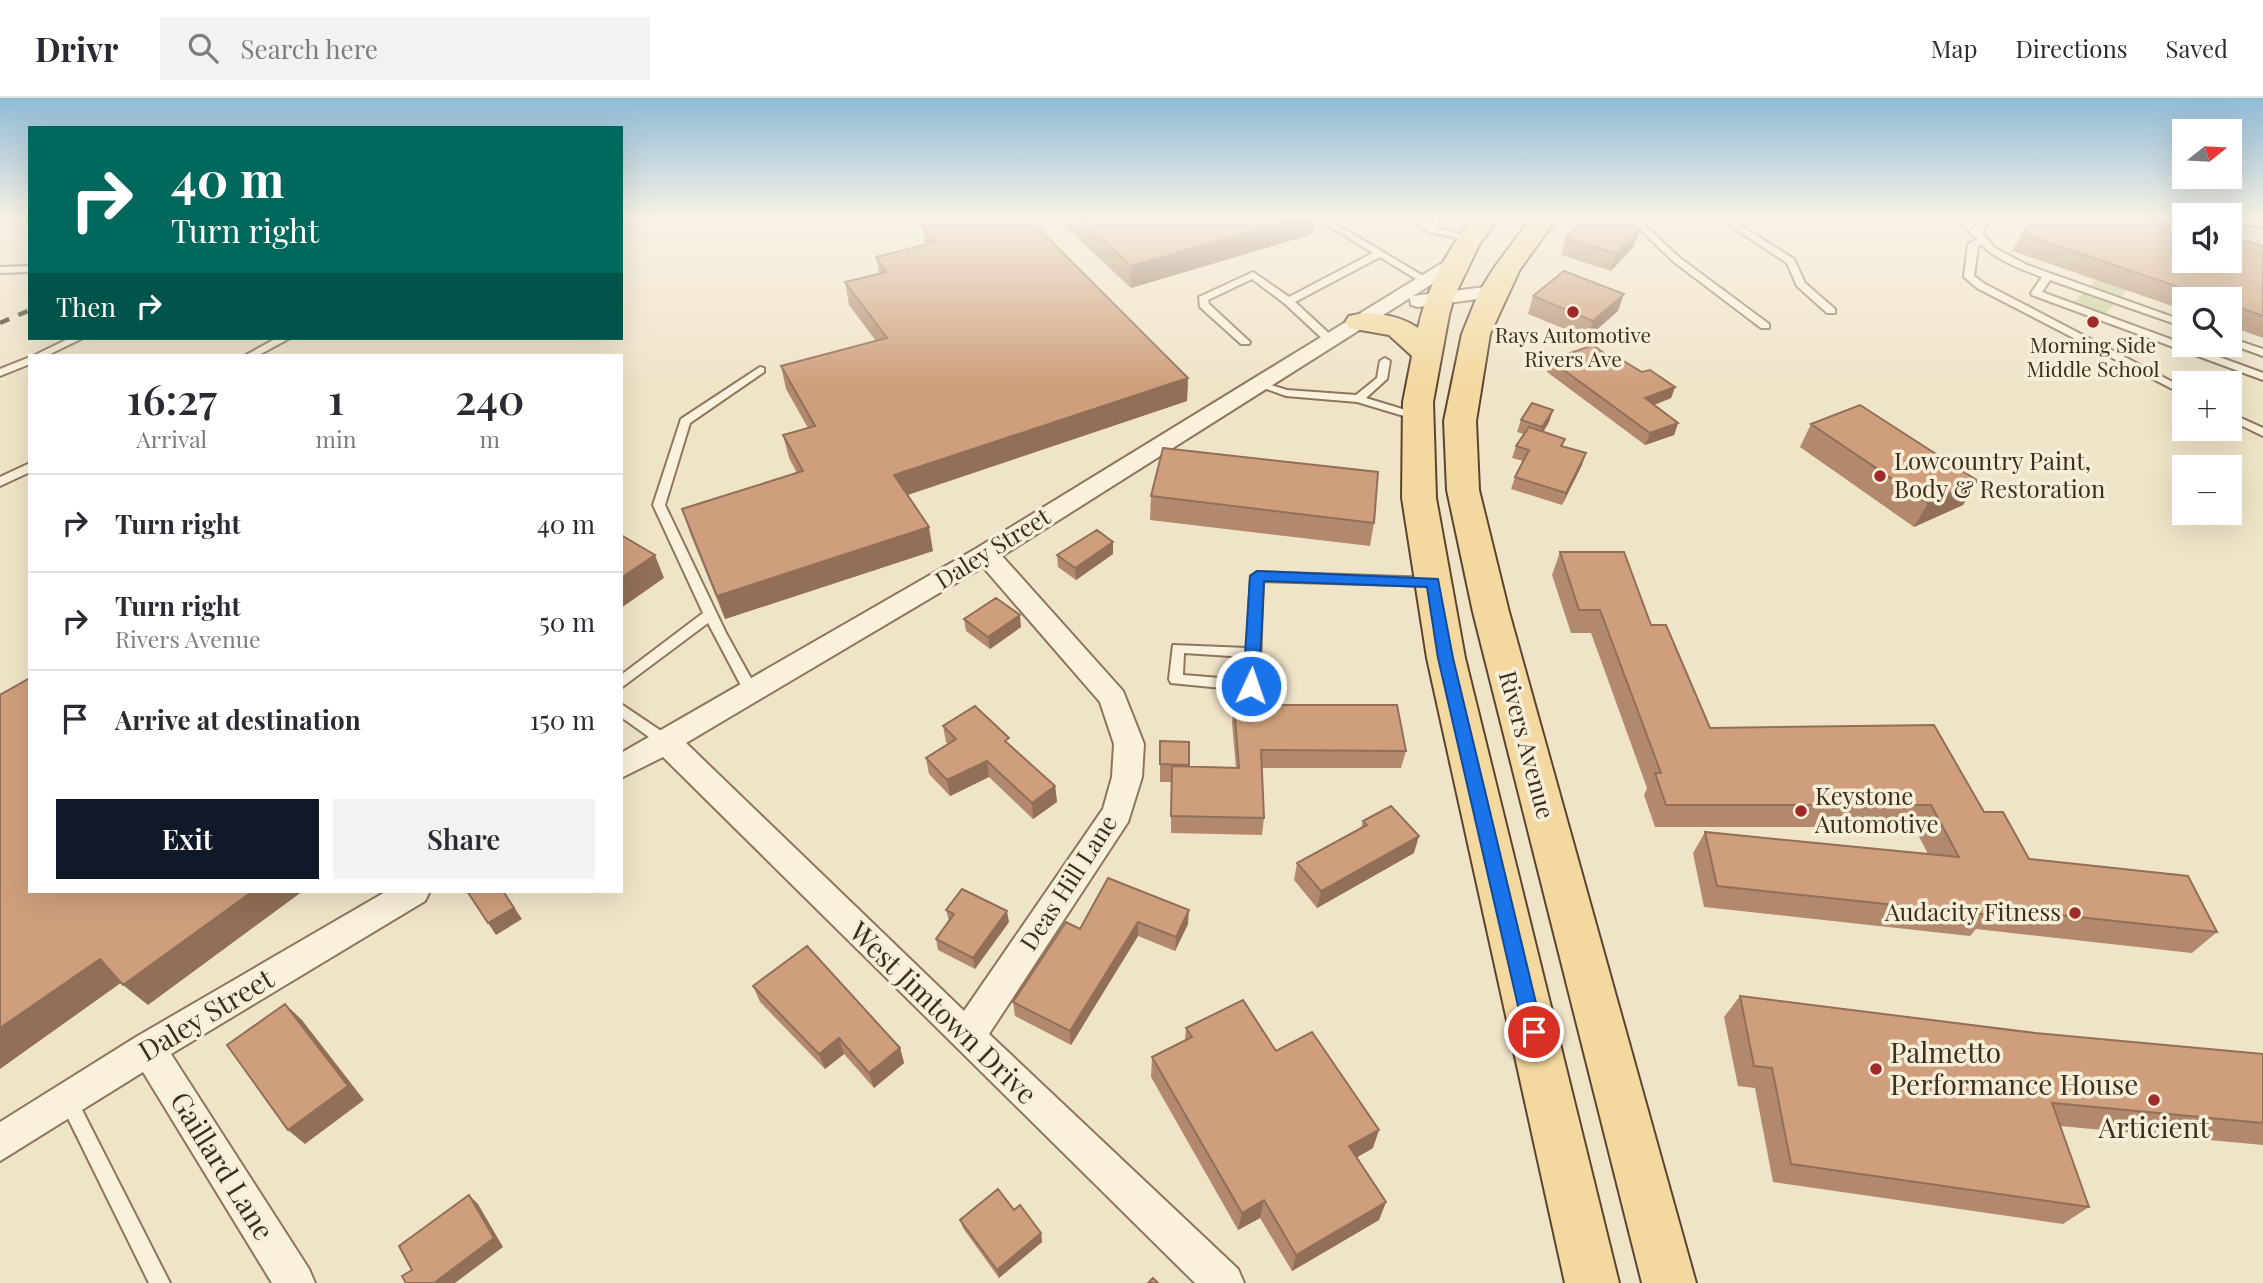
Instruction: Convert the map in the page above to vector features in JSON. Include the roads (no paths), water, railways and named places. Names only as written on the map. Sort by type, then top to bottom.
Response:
[{"type":"main road","points":[[1445,273],[1432,289],[1427,356],[1418,417],[1419,498],[1446,658],[1592,1283]]},
{"type":"main road","name":"Rivers Avenue","points":[[1506,273],[1493,292],[1476,334],[1464,389],[1460,421],[1463,490],[1491,612],[1669,1283]]},
{"type":"main road","points":[[1359,322],[1394,325],[1407,331],[1427,356]]},
{"type":"street","name":"Daley Street","points":[[623,766],[986,554],[1359,322],[1411,302],[1432,289],[1493,292]]},
{"type":"street","name":"Deas Hill Lane","points":[[967,1037],[1117,813],[1127,777],[1129,744],[1113,698],[986,554]]},
{"type":"street","name":"West Jimtown Drive","points":[[665,741],[967,1037],[1224,1283]]},
{"type":"street","name":"Daley Street","points":[[0,1143],[148,1049],[411,893]]},
{"type":"street","name":"Gaillard Lane","points":[[148,1049],[295,1283]]},
{"type":"lane","points":[[1288,301],[1342,273]]},
{"type":"lane","points":[[1408,273],[1432,289]]},
{"type":"lane","points":[[1695,273],[1765,326]]},
{"type":"lane","points":[[1796,273],[1801,284],[1831,311]]},
{"type":"lane","points":[[1969,273],[1981,286],[2172,386]]},
{"type":"lane","points":[[2044,273],[2172,320]]},
{"type":"lane","points":[[1245,342],[1204,304],[1203,299],[1253,275],[1288,301],[1330,340]]},
{"type":"lane","points":[[2048,275],[2036,293],[2263,377]]},
{"type":"lane","points":[[42,354],[74,340]]},
{"type":"lane","points":[[253,354],[281,340]]},
{"type":"lane","points":[[2242,345],[2263,353]]},
{"type":"lane","points":[[0,373],[28,361]]},
{"type":"lane","points":[[1358,399],[1382,379],[1385,361]]},
{"type":"lane","points":[[751,691],[710,614],[660,505],[685,421],[760,370]]},
{"type":"lane","points":[[1258,384],[1286,393],[1358,399],[1418,417]]},
{"type":"lane","points":[[2242,422],[2263,433]]},
{"type":"lane","points":[[0,482],[28,468]]},
{"type":"lane","points":[[1253,653],[1178,648],[1176,680],[1251,686],[1253,653],[1257,576],[1433,582]]},
{"type":"lane","points":[[623,681],[710,614]]},
{"type":"lane","points":[[623,710],[665,741]]},
{"type":"lane","points":[[68,1100],[160,1283]]},
{"type":"railway","points":[[0,323],[28,311]]},
{"type":"place","name":"Rays Automotive Rivers Ave","points":[[1573,312]]},
{"type":"place","name":"Morning Side Middle School","points":[[2093,322]]},
{"type":"place","name":"Lowcountry Paint, Body & Restoration","points":[[1880,476]]},
{"type":"place","name":"Keystone Automotive","points":[[1801,811]]},
{"type":"place","name":"Audacity Fitness","points":[[2075,913]]},
{"type":"place","name":"Palmetto Performance House","points":[[1876,1069]]},
{"type":"place","name":"Articient","points":[[2154,1100]]}]
